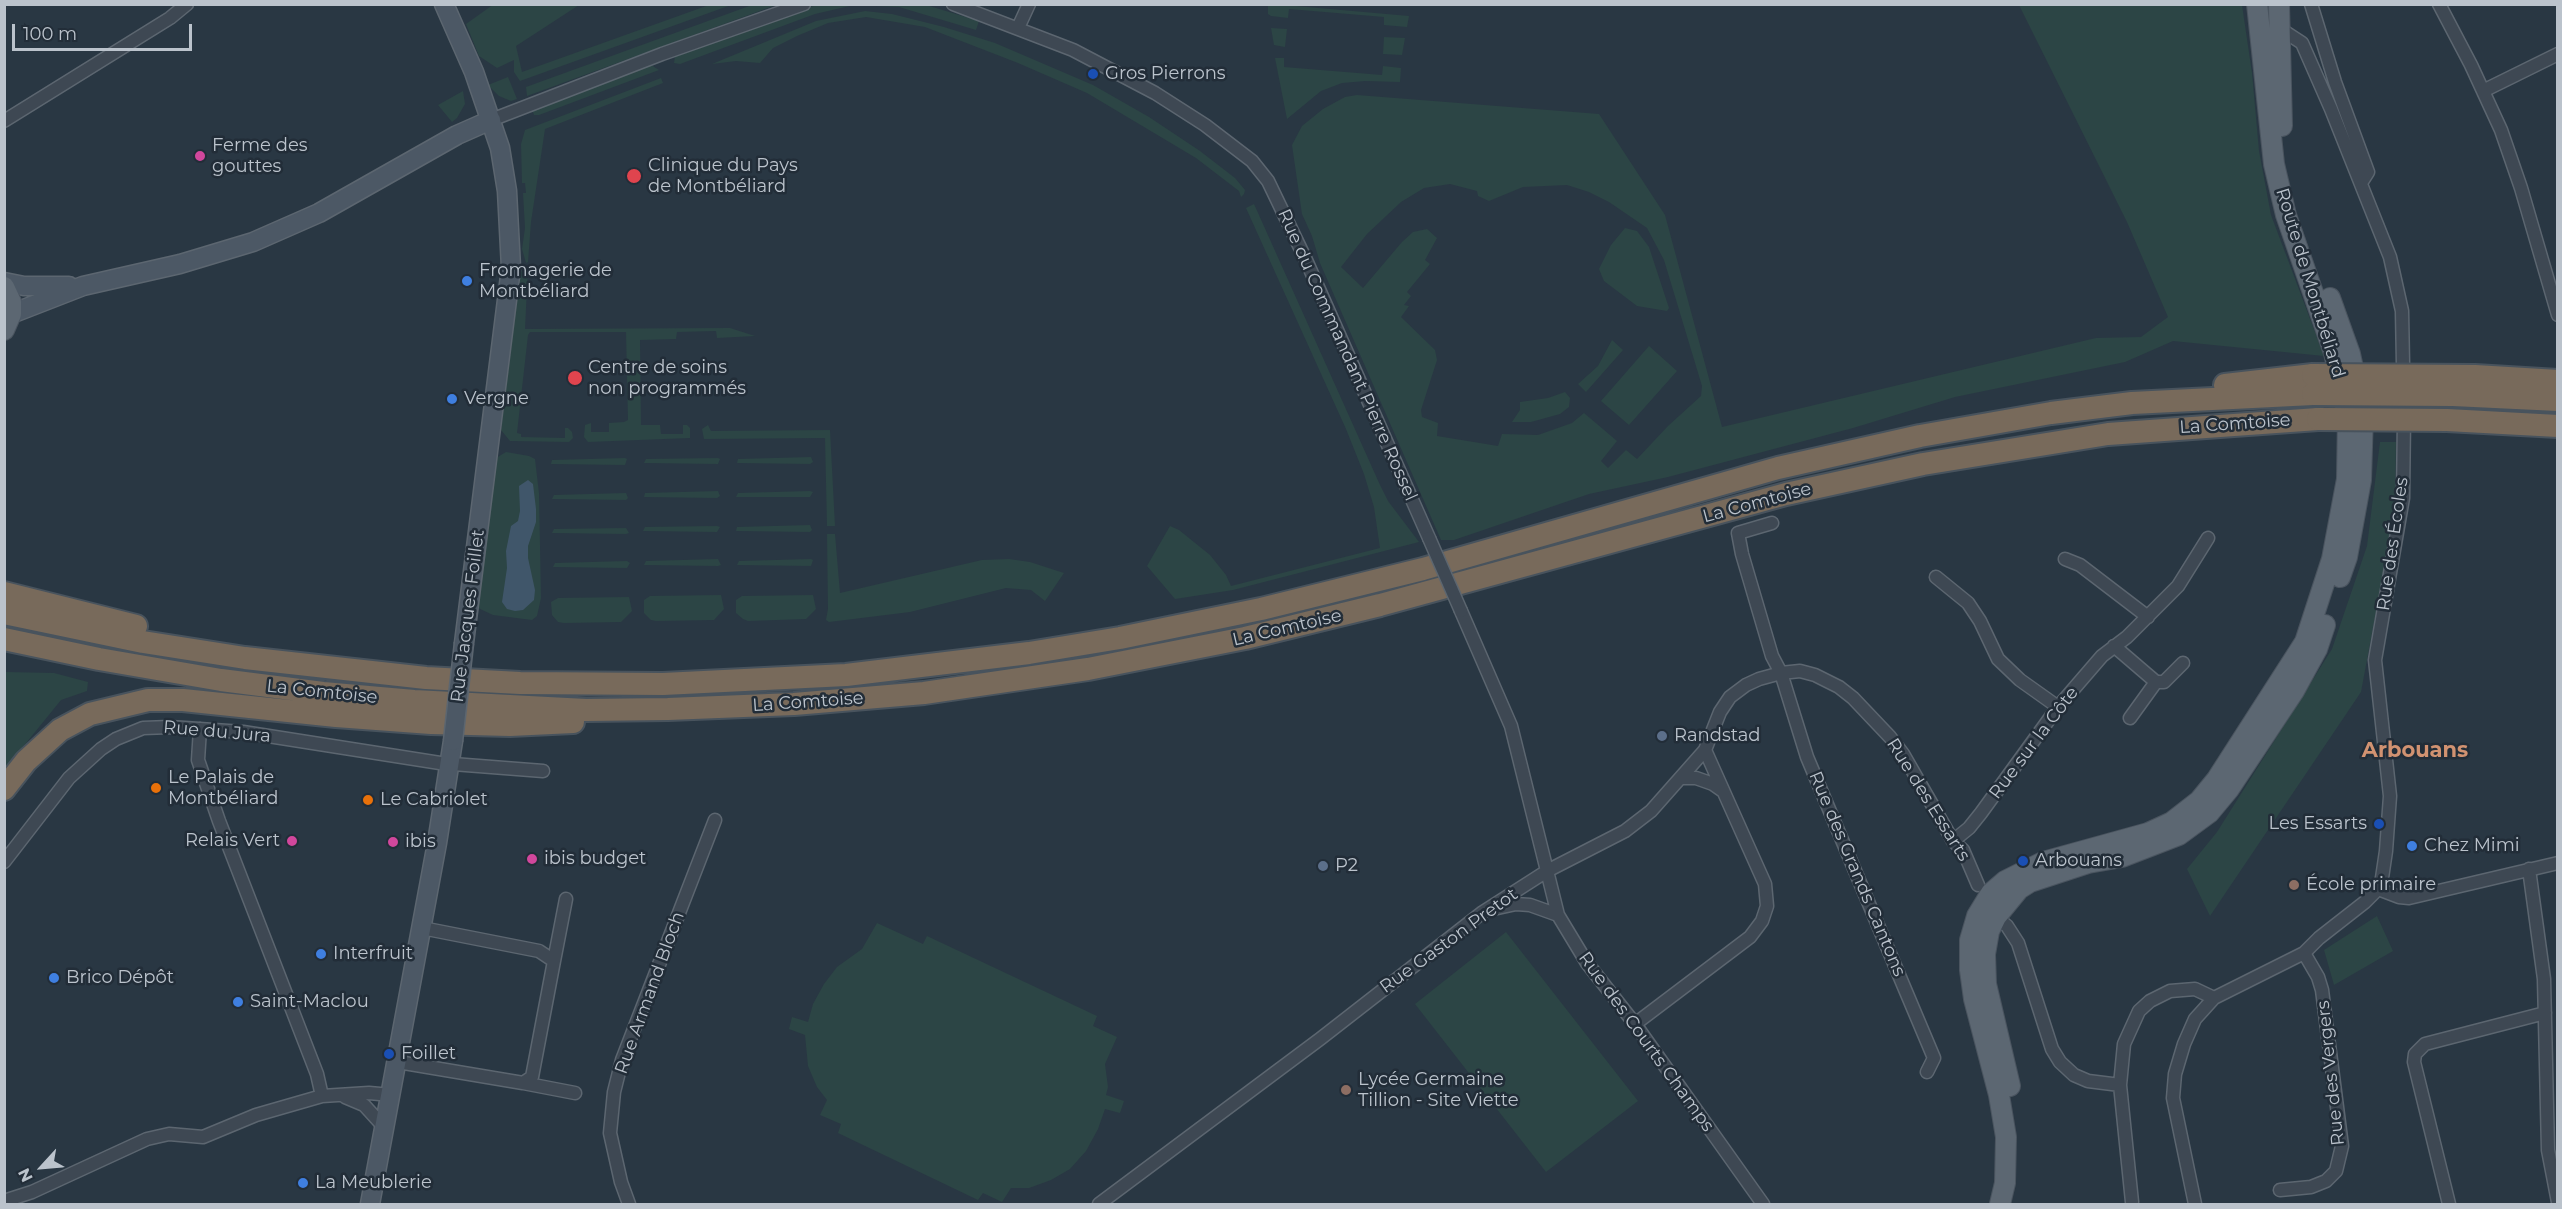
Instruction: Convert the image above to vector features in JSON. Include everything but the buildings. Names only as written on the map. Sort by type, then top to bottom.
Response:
[{"type":"highway","name":"La Comtoise","points":[[2313,385],[2475,376],[2558,381]]},
{"type":"highway","name":"La Comtoise","points":[[5,600],[143,642],[313,667],[426,678],[520,684],[663,684],[846,675],[1029,653],[1189,625],[1340,590],[1475,555],[1767,471],[1874,445],[2020,418],[2132,403],[2252,381],[2558,400]]},
{"type":"highway","name":"La Comtoise","points":[[4,639],[156,670],[282,689],[356,697],[586,710],[794,704],[924,693],[1088,669],[1194,649],[1326,619],[1786,494],[1923,464],[2108,434],[2246,422],[2318,419],[2490,421],[2558,426]]},
{"type":"highway","points":[[4,789],[26,761],[60,730],[90,714],[148,700],[183,700],[336,716],[477,725],[569,722],[714,708]]},
{"type":"main road","name":"Rue Jacques Foillet","points":[[370,1204],[398,1062],[450,763],[511,268],[507,191],[500,148],[444,4]]},
{"type":"main road","name":"Route de Montbéliard","points":[[2012,1204],[2017,1183],[2019,1135],[1986,984],[1985,964],[1989,931],[1996,917],[2019,889],[2030,882],[2088,862],[2122,857],[2179,835],[2209,813],[2229,789],[2300,680],[2317,649],[2347,557],[2361,480],[2363,414],[2350,354],[2298,208],[2284,156],[2280,92],[2279,4]]},
{"type":"main road","points":[[2258,7],[2266,20],[2279,28]]},
{"type":"main road","name":"Route de Montbéliard","points":[[2000,1204],[2005,1183],[2006,1137],[1999,1095],[1974,999],[1970,970],[1970,940],[1977,916],[1991,893],[2005,881],[2043,862],[2148,834],[2172,822],[2199,801],[2217,779],[2305,642],[2332,560],[2347,479],[2348,415],[2334,353],[2286,215],[2274,164],[2258,7]]},
{"type":"main road","points":[[4,282],[24,286],[83,286],[180,264],[254,242],[319,213],[457,135],[491,120]]},
{"type":"main road","points":[[8,322],[83,286]]},
{"type":"main road","points":[[4,287],[11,302],[8,322]]},
{"type":"street","points":[[4,121],[161,24],[187,4]]},
{"type":"street","points":[[491,120],[642,62],[804,4]]},
{"type":"street","name":"Rue du Commandant Pierre Rossel","points":[[953,4],[1072,50],[1155,93],[1205,125],[1252,161],[1268,181],[1306,260],[1511,726],[1547,871]]},
{"type":"street","points":[[1018,28],[1029,4]]},
{"type":"street","points":[[2311,4],[2335,82],[2368,172],[2361,183]]},
{"type":"street","points":[[2439,4],[2483,91],[2522,188],[2558,315]]},
{"type":"street","name":"Rue des Écoles","points":[[2279,28],[2302,43],[2390,257],[2402,311],[2403,498],[2375,660],[2390,796],[2386,851],[2378,889]]},
{"type":"street","points":[[2483,91],[2558,54]]},
{"type":"street","name":"Rue des Grands Cantons","points":[[1772,523],[1738,533],[1772,656],[1782,673],[1808,757],[1934,1058],[1927,1072]]},
{"type":"street","name":"Rue sur la Côte","points":[[1953,841],[1969,828],[2058,707],[2102,656],[2148,617],[2178,586],[2208,538]]},
{"type":"street","points":[[2065,559],[2080,565],[2148,617]]},
{"type":"street","points":[[1936,577],[1968,603],[1980,621],[1998,659],[2020,680],[2058,707]]},
{"type":"street","points":[[2114,646],[2156,682],[2164,682],[2183,663]]},
{"type":"street","name":"Rue des Essarts","points":[[1782,673],[1800,671],[1815,675],[1839,687],[1853,698],[1890,737],[1903,754],[1953,841],[1963,850],[1978,885]]},
{"type":"street","name":"Rue Gaston Pretot","points":[[1099,1204],[1248,1094],[1483,912],[1547,871],[1625,831],[1650,811],[1683,778],[1706,750],[1720,712],[1730,697],[1746,685],[1782,673]]},
{"type":"street","points":[[2130,718],[2156,682]]},
{"type":"street","name":"Rue du Jura","points":[[4,862],[69,778],[101,749],[116,739],[143,728],[200,729],[320,743],[450,763],[543,771]]},
{"type":"street","points":[[200,729],[198,760],[222,829],[317,1074],[322,1096]]},
{"type":"street","points":[[1635,1024],[1750,937],[1762,921],[1767,906],[1766,884],[1706,750]]},
{"type":"street","points":[[1683,778],[1696,778],[1713,784],[1723,791]]},
{"type":"street","name":"Rue Armand Bloch","points":[[628,1204],[610,1133],[614,1092],[622,1059],[715,820]]},
{"type":"street","points":[[2196,1204],[2173,1098],[2175,1074],[2195,1019],[2214,998],[2304,953],[2378,889],[2399,897],[2409,898],[2558,863]]},
{"type":"street","points":[[2529,869],[2544,979],[2547,1150],[2558,1202]]},
{"type":"street","name":"Rue des Courts Champs","points":[[1547,871],[1558,915],[1587,963],[1635,1024],[1763,1204]]},
{"type":"street","points":[[523,1083],[532,1077],[566,898]]},
{"type":"street","points":[[1483,912],[1501,906],[1530,905],[1558,915]]},
{"type":"street","points":[[1996,917],[2007,926],[2018,943],[2052,1048],[2060,1062],[2074,1075],[2088,1081],[2120,1085]]},
{"type":"street","points":[[422,928],[539,951],[554,961]]},
{"type":"street","name":"Rue des Vergers","points":[[2280,1190],[2311,1187],[2326,1181],[2336,1171],[2342,1146],[2322,990],[2318,977],[2304,953]]},
{"type":"street","points":[[2130,1204],[2120,1085],[2124,1044],[2139,1011],[2150,1001],[2170,991],[2195,988],[2214,998]]},
{"type":"street","points":[[2448,1204],[2414,1062],[2415,1054],[2425,1044],[2545,1013]]},
{"type":"street","points":[[398,1062],[575,1093]]},
{"type":"street","points":[[4,1201],[23,1196],[147,1139],[169,1134],[203,1137],[256,1115],[322,1096],[369,1093],[391,1095]]},
{"type":"street","points":[[344,1096],[364,1105],[384,1127]]},
{"type":"street","points":[[12,1204],[23,1196]]},
{"type":"green space","points":[[494,4],[579,5],[516,46],[522,72],[709,5],[731,5],[520,81],[514,72],[514,60],[497,68],[479,56],[466,24]]},
{"type":"green space","points":[[752,5],[776,5],[527,96],[526,87]]},
{"type":"green space","points":[[816,5],[854,5],[815,14],[680,64],[674,63],[675,56]]},
{"type":"green space","points":[[854,5],[926,5],[979,21],[976,30],[899,7]]},
{"type":"green space","points":[[2019,5],[2242,5],[2252,73],[2259,151],[2271,215],[2324,356],[2173,341],[2125,362],[1955,397],[1853,428],[1668,477],[1589,494],[1454,540],[1441,540],[1320,263],[1312,236],[1302,214],[1292,145],[1302,126],[1323,109],[1345,97],[1357,95],[1599,114],[1665,215],[1722,427],[2096,338],[2141,337],[2168,317],[2127,222]],"holes":[[[1450,184],[1477,191],[1478,196],[1489,201],[1523,187],[1567,185],[1609,202],[1647,228],[1664,260],[1702,386],[1701,396],[1637,459],[1626,450],[1608,468],[1601,461],[1617,441],[1584,413],[1572,423],[1538,435],[1502,434],[1498,446],[1437,436],[1438,423],[1422,417],[1421,410],[1437,360],[1435,350],[1401,317],[1409,306],[1404,305],[1411,296],[1407,292],[1430,264],[1425,260],[1437,238],[1427,229],[1413,232],[1363,288],[1341,267],[1367,234],[1401,202],[1424,188]]]},
{"type":"green space","points":[[1268,6],[1296,6],[1409,16],[1407,27],[1384,25],[1384,17],[1289,9],[1288,18],[1271,16],[1268,14]]},
{"type":"green space","points":[[865,11],[892,14],[995,43],[1093,85],[1149,117],[1200,151],[1235,178],[1245,190],[1244,194],[1241,197],[1239,191],[1196,158],[1087,93],[925,27],[866,17],[828,23],[773,48],[760,63],[736,61],[712,64],[816,21]]},
{"type":"green space","points":[[1271,28],[1287,29],[1285,47],[1274,45]]},
{"type":"green space","points":[[1384,37],[1405,38],[1402,55],[1383,54]]},
{"type":"green space","points":[[1275,58],[1284,58],[1284,67],[1382,75],[1383,66],[1401,68],[1400,82],[1342,83],[1321,91],[1287,119]]},
{"type":"green space","points":[[651,65],[659,70],[534,115],[532,109]]},
{"type":"green space","points":[[508,77],[517,99],[511,101],[499,96],[488,85]]},
{"type":"green space","points":[[661,78],[663,83],[545,129],[531,222],[528,262],[526,263],[522,249],[525,228],[523,193],[526,193],[525,183],[522,183],[521,144],[525,130]]},
{"type":"green space","points":[[463,91],[465,104],[452,122],[438,105]]},
{"type":"green space","points":[[1254,204],[1380,485],[1388,501],[1419,542],[1233,590],[1175,599],[1147,566],[1170,526],[1179,530],[1210,555],[1226,575],[1231,586],[1380,548],[1374,507],[1364,474],[1246,208]]},
{"type":"green space","points":[[1625,228],[1637,231],[1649,247],[1669,308],[1667,311],[1637,306],[1604,281],[1599,269],[1611,245]]},
{"type":"green space","points":[[528,267],[525,329],[730,328],[755,336],[717,338],[716,331],[677,332],[676,339],[640,340],[641,425],[660,425],[661,434],[683,434],[683,425],[687,425],[690,428],[690,438],[588,442],[584,437],[585,425],[591,423],[591,432],[609,432],[609,423],[628,420],[626,332],[530,332],[517,433],[521,434],[521,437],[565,438],[565,428],[568,428],[573,438],[569,442],[510,441],[501,430],[520,272]]},
{"type":"green space","points":[[1612,340],[1623,350],[1586,392],[1578,384],[1598,366]]},
{"type":"green space","points":[[1649,346],[1677,371],[1629,425],[1601,401]]},
{"type":"green space","points":[[1565,392],[1570,398],[1569,407],[1560,414],[1531,422],[1512,422],[1520,410],[1520,402],[1548,398]]},
{"type":"green space","points":[[708,425],[711,431],[830,430],[835,526],[827,526],[825,438],[704,439],[702,429]]},
{"type":"green space","points":[[2380,442],[2396,442],[2395,509],[2361,692],[2210,916],[2187,869],[2217,832],[2332,649],[2367,546]]},
{"type":"green space","points":[[506,452],[535,459],[539,493],[541,598],[537,616],[532,620],[493,615],[478,608],[496,458]]},
{"type":"green space","points":[[811,457],[813,462],[810,464],[737,463],[738,459]]},
{"type":"green space","points":[[627,459],[625,465],[551,464],[552,460]]},
{"type":"green space","points":[[646,459],[720,459],[718,464],[644,463]]},
{"type":"green space","points":[[718,491],[720,496],[717,498],[644,497],[645,493]]},
{"type":"green space","points":[[813,492],[810,497],[736,497],[738,493]]},
{"type":"green space","points":[[626,493],[628,498],[626,500],[552,499],[554,495]]},
{"type":"green space","points":[[810,525],[812,530],[810,532],[736,531],[737,527]]},
{"type":"green space","points":[[645,527],[720,527],[717,532],[643,531]]},
{"type":"green space","points":[[626,528],[629,533],[626,534],[552,533],[554,529]]},
{"type":"green space","points":[[827,534],[835,534],[840,593],[982,560],[1009,559],[1030,562],[1064,573],[1045,601],[1031,590],[1006,588],[910,612],[829,622],[826,620],[828,609]]},
{"type":"green space","points":[[718,559],[721,565],[718,566],[644,565],[646,561]]},
{"type":"green space","points":[[813,560],[811,566],[737,565],[739,561]]},
{"type":"green space","points":[[627,561],[630,563],[627,568],[553,567],[555,563]]},
{"type":"green space","points":[[721,595],[724,609],[714,620],[656,621],[651,620],[644,613],[644,600],[650,596]]},
{"type":"green space","points":[[813,595],[816,609],[806,619],[748,621],[736,613],[736,600],[742,596]]},
{"type":"green space","points":[[629,597],[632,611],[621,622],[564,623],[558,622],[552,615],[551,602],[558,598]]},
{"type":"green space","points":[[5,672],[54,673],[88,682],[87,691],[61,700],[5,769]]},
{"type":"green space","points":[[2377,916],[2393,951],[2334,985],[2324,950]]},
{"type":"green space","points":[[877,923],[923,944],[927,936],[1097,1016],[1093,1026],[1117,1037],[1105,1064],[1108,1087],[1106,1095],[1124,1101],[1120,1113],[1105,1109],[1098,1129],[1086,1151],[1070,1169],[1051,1180],[1029,1188],[1011,1188],[1002,1202],[983,1193],[978,1200],[838,1133],[841,1124],[820,1115],[827,1100],[817,1087],[808,1066],[805,1035],[789,1029],[792,1017],[808,1022],[813,1004],[824,984],[837,967],[862,949]]},
{"type":"green space","points":[[1506,932],[1638,1101],[1546,1172],[1415,1004]]},
{"type":"water","points":[[528,480],[533,484],[536,509],[536,522],[528,546],[528,558],[535,590],[534,600],[523,610],[515,611],[507,609],[502,602],[507,568],[506,551],[511,526],[518,521],[520,511],[519,486]]},
{"type":"place","name":"Gros Pierrons","points":[[1093,74]]},
{"type":"place","name":"Ferme des gouttes","points":[[200,156]]},
{"type":"place","name":"Clinique du Pays de Montbéliard","points":[[634,176]]},
{"type":"place","name":"Fromagerie de Montbéliard","points":[[467,281]]},
{"type":"place","name":"Centre de soins non programmés","points":[[575,378]]},
{"type":"place","name":"Vergne","points":[[452,399]]},
{"type":"place","name":"Randstad","points":[[1662,736]]},
{"type":"place","name":"Le Palais de Montbéliard","points":[[156,788]]},
{"type":"place","name":"Le Cabriolet","points":[[368,800]]},
{"type":"place","name":"Les Essarts","points":[[2379,824]]},
{"type":"place","name":"Relais Vert","points":[[292,841]]},
{"type":"place","name":"ibis","points":[[393,842]]},
{"type":"place","name":"Chez Mimi","points":[[2412,846]]},
{"type":"place","name":"ibis budget","points":[[532,859]]},
{"type":"place","name":"Arbouans","points":[[2023,861]]},
{"type":"place","name":"P2","points":[[1323,866]]},
{"type":"place","name":"École primaire","points":[[2294,885]]},
{"type":"place","name":"Interfruit","points":[[321,954]]},
{"type":"place","name":"Brico Dépôt","points":[[54,978]]},
{"type":"place","name":"Saint-Maclou","points":[[238,1002]]},
{"type":"place","name":"Foillet","points":[[389,1054]]},
{"type":"place","name":"Lycée Germaine Tillion - Site Viette","points":[[1346,1090]]},
{"type":"place","name":"La Meublerie","points":[[303,1183]]},
{"type":"district","name":"Arbouans","points":[[2415,751]]}]
